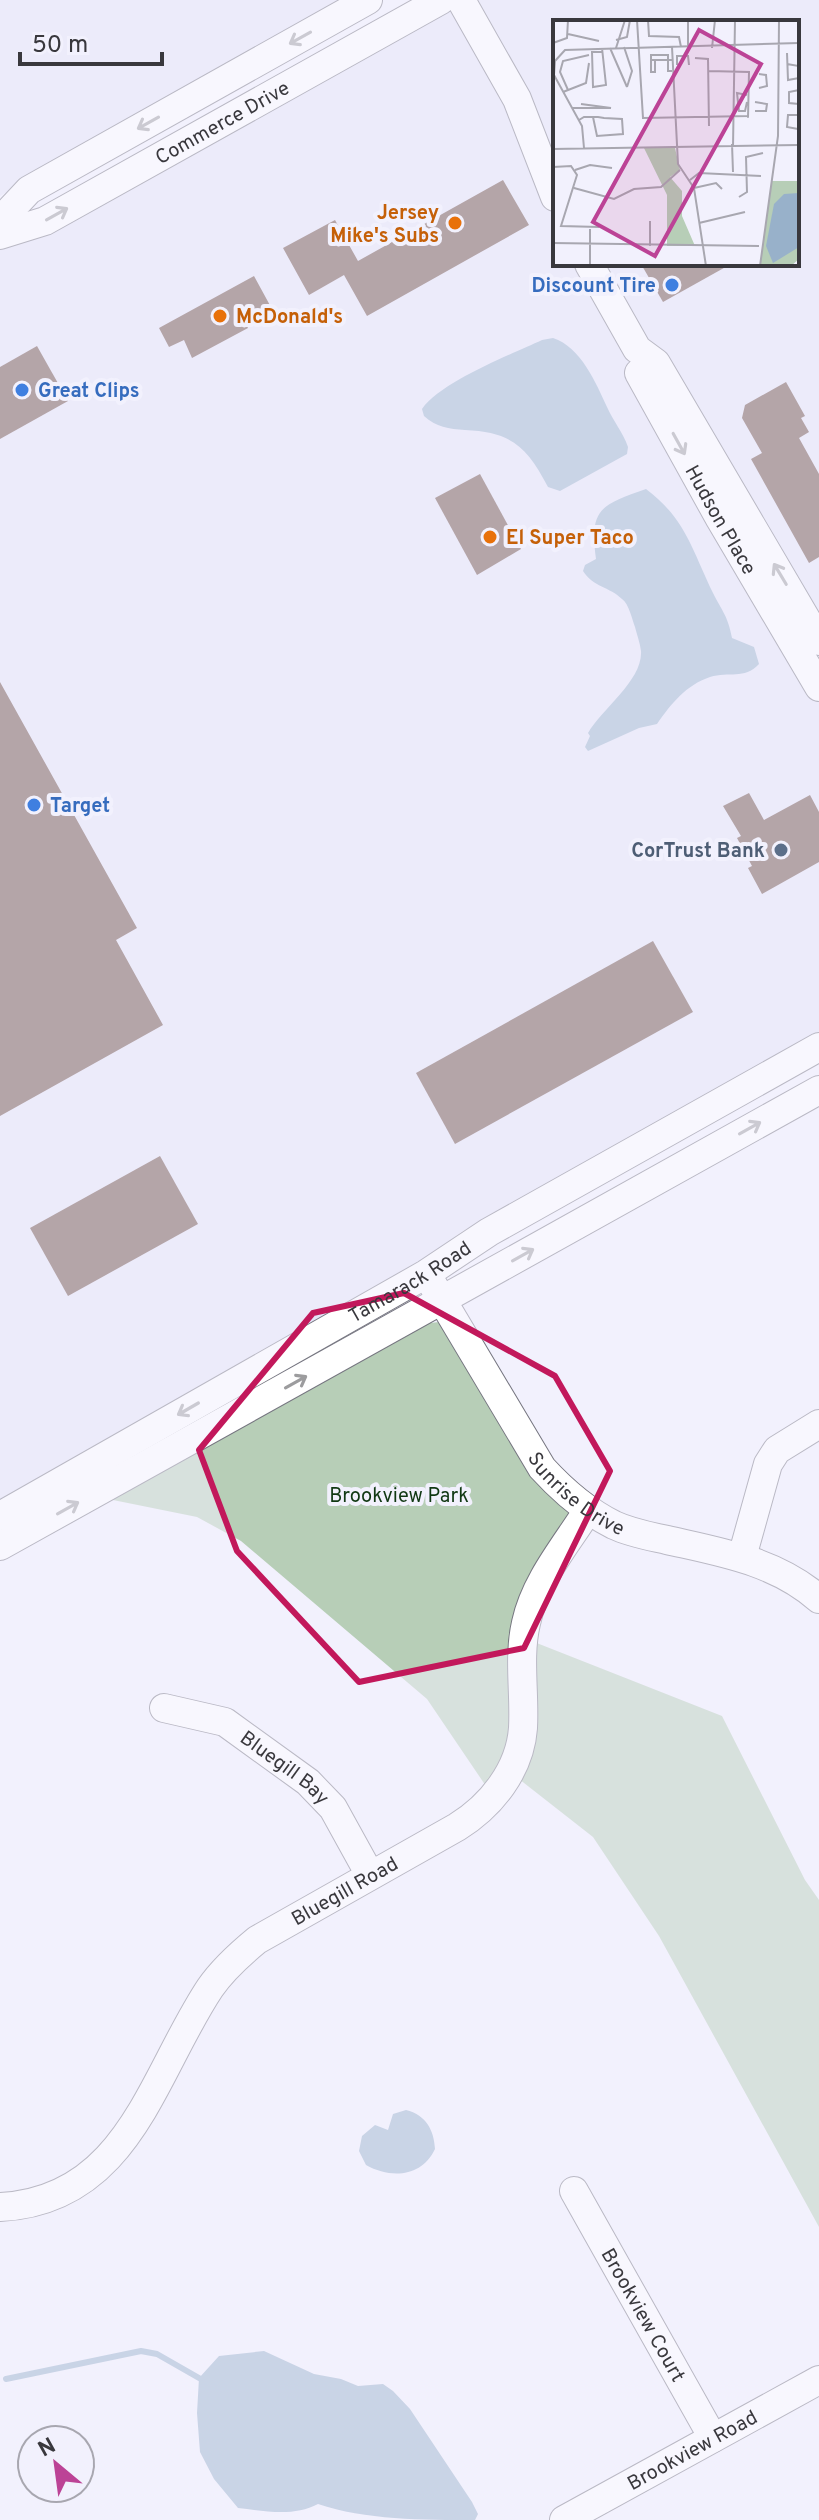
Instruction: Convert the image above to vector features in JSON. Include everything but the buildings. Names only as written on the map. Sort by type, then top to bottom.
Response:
[{"type":"street","name":"Commerce Drive","points":[[0,221],[29,190],[368,0]]},
{"type":"street","name":"Commerce Drive","points":[[0,235],[45,221],[441,0]]},
{"type":"street","points":[[461,0],[517,99],[553,192]]},
{"type":"street","name":"Hudson Place","points":[[590,266],[637,349],[656,363],[819,641]]},
{"type":"street","name":"Hudson Place","points":[[637,349],[639,372],[720,519],[819,687]]},
{"type":"street","name":"Tamarack Road","points":[[0,1516],[426,1274],[479,1238],[819,1047]]},
{"type":"street","name":"Tamarack Road","points":[[0,1546],[819,1090]]},
{"type":"street","name":"Sunrise Drive","points":[[426,1274],[542,1468],[562,1490],[588,1510],[633,1532],[742,1557],[775,1570],[807,1588],[819,1599]]},
{"type":"street","points":[[742,1557],[768,1464],[777,1450],[819,1424]]},
{"type":"street","name":"Bluegill Road","points":[[0,2207],[43,2200],[67,2189],[116,2150],[136,2125],[212,1984],[232,1961],[257,1940],[477,1814],[494,1798],[520,1748],[523,1729],[522,1648],[532,1600],[588,1510]]},
{"type":"street","name":"Bluegill Bay","points":[[164,1708],[225,1722],[308,1782],[333,1808],[370,1875]]},
{"type":"street","name":"Brookview Court","points":[[574,2191],[713,2438]]},
{"type":"street","name":"Brookview Road","points":[[564,2520],[819,2380]]},
{"type":"highlighted area","points":[[404,1293],[555,1376],[610,1471],[524,1648],[359,1682],[237,1551],[199,1450],[313,1313]]},
{"type":"shaded area","points":[[0,0],[342,0],[85,144],[0,196]]},
{"type":"shaded area","points":[[441,0],[819,0],[819,641],[807,619],[819,687],[819,1033],[461,1232],[397,1282],[0,1503],[0,235]]},
{"type":"shaded area","points":[[553,338],[572,349],[586,367],[628,447],[627,454],[560,491],[548,487],[525,452],[506,438],[481,431],[443,427],[424,416],[422,409],[460,379],[542,340]]},
{"type":"shaded area","points":[[646,489],[660,500],[679,524],[729,624],[732,638],[754,647],[759,664],[748,672],[701,680],[680,696],[657,724],[639,728],[588,751],[585,747],[590,736],[588,733],[636,673],[641,651],[624,601],[583,571],[585,565],[596,559],[595,529],[602,511],[618,500]]},
{"type":"shaded area","points":[[406,2110],[424,2120],[431,2130],[435,2149],[429,2158],[405,2173],[386,2172],[366,2165],[359,2151],[362,2136],[375,2125],[388,2130],[393,2114]]},
{"type":"shaded area","points":[[264,2351],[314,2374],[358,2386],[383,2384],[393,2391],[410,2409],[472,2502],[478,2514],[475,2520],[375,2516],[318,2504],[289,2512],[238,2508],[214,2479],[200,2452],[197,2413],[199,2378],[219,2356]]},
{"type":"green space","name":"Brookview Park","points":[[456,1320],[588,1510],[524,1638],[722,1716],[805,1880],[819,1900],[819,2227],[659,1936],[593,1837],[510,1772],[494,1798],[427,1699],[241,1541],[197,1517],[108,1499],[422,1324]]},
{"type":"waterway","points":[[6,2379],[141,2351],[157,2354],[199,2378]]},
{"type":"place","name":"Jersey Mike's Subs","points":[[455,223]]},
{"type":"place","name":"Discount Tire","points":[[672,285]]},
{"type":"place","name":"McDonald's","points":[[220,316]]},
{"type":"place","name":"Great Clips","points":[[22,390]]},
{"type":"place","name":"El Super Taco","points":[[490,537]]},
{"type":"place","name":"Target","points":[[34,805]]},
{"type":"place","name":"CorTrust Bank","points":[[781,850]]}]
